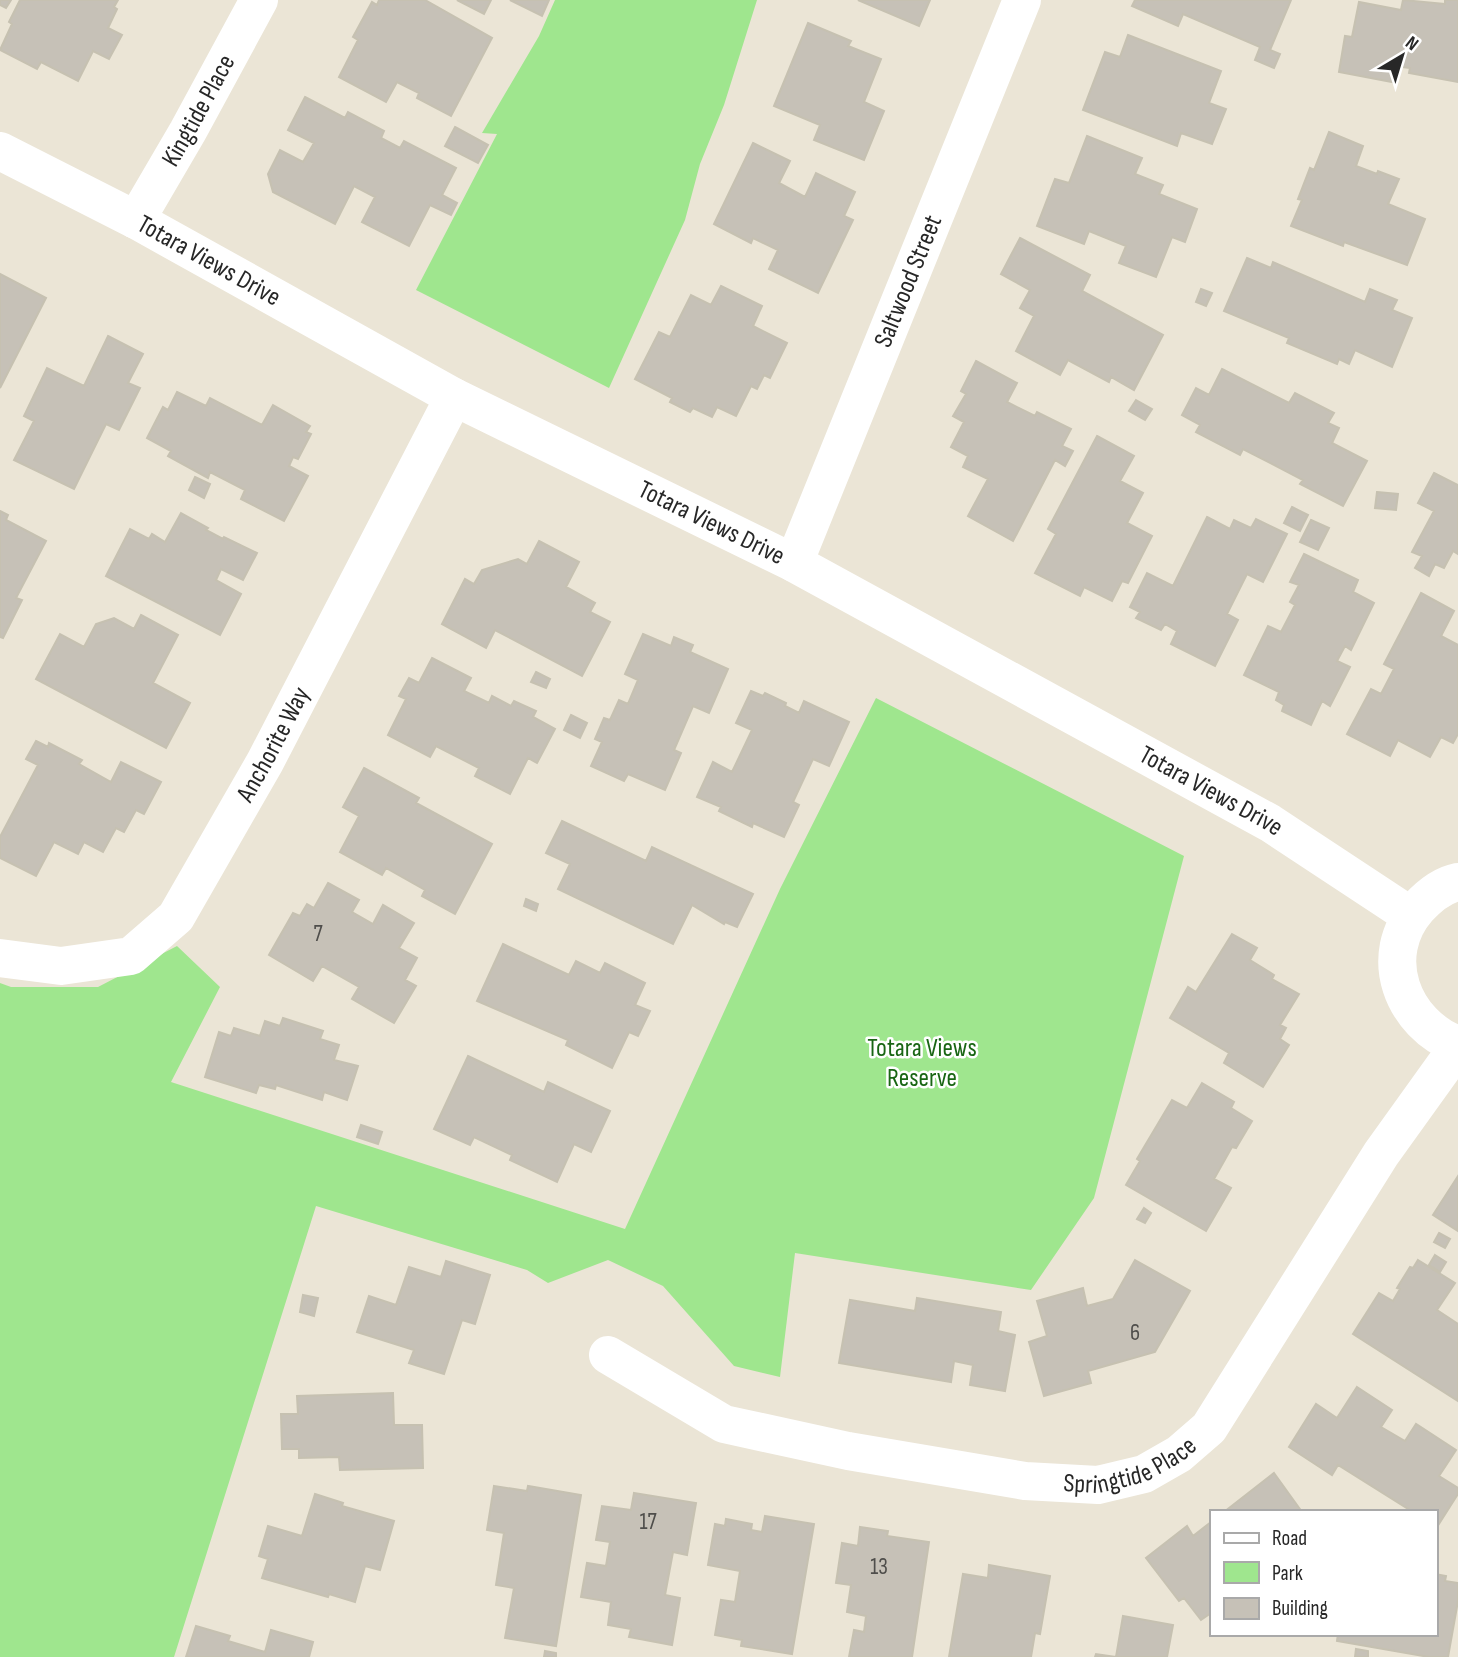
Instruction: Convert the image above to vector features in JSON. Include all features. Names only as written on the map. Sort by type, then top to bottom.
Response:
[{"type":"street","name":"Kingtide Place","points":[[136,220],[259,0]]},
{"type":"street","name":"Saltwood Street","points":[[794,563],[1022,0]]},
{"type":"street","name":"Totara Views Drive","points":[[0,151],[136,220],[453,397],[794,563],[1270,823],[1411,916]]},
{"type":"street","name":"Anchorite Way","points":[[0,958],[61,966],[131,956],[176,916],[265,762],[453,397]]},
{"type":"street","points":[[1457,1045],[1439,1037],[1416,1017],[1406,1002],[1398,973],[1399,944],[1411,916],[1426,899],[1451,883],[1458,882]]},
{"type":"street","name":"Springtide Place","points":[[608,1356],[724,1424],[849,1451],[1025,1481],[1098,1485],[1144,1474],[1179,1454],[1209,1427],[1381,1154],[1457,1045]]},
{"type":"green space","points":[[555,0],[757,0],[724,105],[700,164],[685,220],[609,388],[416,290],[497,134],[482,133],[539,36]]},
{"type":"green space","name":"Totara Views Reserve","points":[[876,698],[1184,856],[1094,1198],[1031,1290],[795,1253],[780,1377],[734,1366],[663,1286],[608,1260],[548,1283],[527,1270],[316,1206],[174,1657],[0,1657],[0,983],[11,987],[98,987],[177,946],[220,987],[171,1082],[625,1229],[780,889]]},
{"type":"building","points":[[0,0],[11,0],[6,8],[0,5]]},
{"type":"building","points":[[20,0],[118,0],[108,28],[122,35],[109,59],[93,51],[78,81],[41,62],[37,69],[0,50]]},
{"type":"building","points":[[379,0],[425,0],[492,38],[451,116],[417,98],[419,93],[397,82],[386,102],[339,77],[358,40],[353,37],[372,2],[377,5]]},
{"type":"building","points":[[457,0],[491,0],[484,14]]},
{"type":"building","points":[[510,0],[549,0],[542,16]]},
{"type":"building","points":[[858,0],[930,0],[919,26]]},
{"type":"building","points":[[1135,0],[1291,0],[1270,50],[1280,54],[1274,68],[1255,60],[1260,47],[1183,14],[1178,26],[1132,6]]},
{"type":"building","points":[[1403,0],[1445,4],[1445,0],[1458,0],[1458,82],[1409,73],[1410,68],[1394,66],[1392,82],[1339,72],[1345,36],[1352,37],[1359,2],[1401,10]]},
{"type":"building","points":[[808,23],[851,41],[848,46],[881,59],[864,102],[884,111],[864,160],[814,140],[820,125],[774,106]]},
{"type":"building","points":[[1128,35],[1221,71],[1209,103],[1226,109],[1212,144],[1181,133],[1177,146],[1083,110],[1105,52],[1120,57]]},
{"type":"building","points":[[305,97],[345,118],[348,112],[384,131],[381,138],[400,148],[404,141],[456,168],[442,195],[457,203],[451,215],[430,205],[409,246],[362,222],[375,197],[354,186],[335,224],[273,192],[268,174],[280,150],[303,162],[314,143],[288,130]]},
{"type":"building","points":[[455,127],[488,145],[478,163],[445,146]]},
{"type":"building","points":[[1329,132],[1363,146],[1356,166],[1399,179],[1388,204],[1425,219],[1407,265],[1344,242],[1343,246],[1291,226],[1302,200],[1298,199],[1310,168],[1314,170]]},
{"type":"building","points":[[1087,136],[1142,158],[1135,174],[1163,185],[1159,194],[1197,209],[1185,242],[1172,237],[1156,277],[1119,263],[1126,246],[1089,231],[1084,244],[1037,226],[1055,179],[1069,183]]},
{"type":"building","points":[[753,143],[790,161],[779,183],[805,197],[816,173],[855,192],[844,216],[853,220],[818,293],[769,269],[778,250],[753,238],[751,243],[714,224]]},
{"type":"building","points":[[1020,238],[1090,275],[1082,291],[1163,335],[1134,390],[1111,377],[1109,382],[1068,360],[1060,375],[1016,351],[1034,316],[1020,308],[1030,290],[1001,274]]},
{"type":"building","points":[[1247,258],[1271,268],[1273,262],[1365,302],[1370,289],[1397,300],[1392,310],[1412,318],[1392,367],[1355,350],[1349,364],[1339,359],[1337,364],[1287,343],[1289,338],[1224,311]]},
{"type":"building","points":[[0,274],[46,298],[0,388]]},
{"type":"building","points":[[721,286],[762,306],[753,326],[787,343],[770,378],[764,375],[757,389],[751,386],[736,416],[717,407],[712,417],[693,408],[690,412],[670,402],[672,398],[635,379],[659,332],[670,337],[691,295],[711,305]]},
{"type":"building","points":[[1201,289],[1212,293],[1206,306],[1196,302]]},
{"type":"building","points":[[108,336],[143,354],[128,383],[140,388],[119,430],[106,424],[74,489],[14,460],[34,421],[24,416],[47,368],[84,386]]},
{"type":"building","points":[[976,361],[1017,383],[1007,402],[1035,416],[1037,412],[1071,429],[1062,446],[1073,451],[1065,466],[1055,460],[1013,541],[968,516],[988,479],[963,467],[968,456],[951,447],[964,422],[953,416],[966,394],[961,391]]},
{"type":"building","points":[[1222,369],[1289,403],[1295,393],[1334,413],[1328,423],[1339,428],[1332,443],[1367,461],[1343,506],[1300,484],[1303,480],[1243,449],[1240,455],[1196,432],[1200,425],[1182,415],[1196,388],[1209,395]]},
{"type":"building","points":[[177,392],[206,406],[210,398],[262,425],[273,405],[310,426],[306,432],[311,434],[298,459],[293,457],[289,466],[308,476],[284,521],[241,499],[245,490],[210,472],[208,478],[168,456],[171,451],[147,438],[163,407],[168,410]]},
{"type":"building","points":[[1136,400],[1152,409],[1145,420],[1129,411]]},
{"type":"building","points":[[1097,436],[1134,456],[1120,481],[1143,493],[1127,523],[1152,536],[1128,583],[1122,581],[1112,601],[1084,587],[1080,596],[1035,573],[1056,534],[1048,529]]},
{"type":"building","points":[[1434,473],[1458,485],[1458,554],[1453,551],[1444,568],[1435,564],[1429,576],[1415,568],[1422,556],[1412,552],[1434,511],[1418,503]]},
{"type":"building","points":[[195,477],[210,484],[204,498],[189,490]]},
{"type":"building","points":[[1377,492],[1398,494],[1396,510],[1375,508]]},
{"type":"building","points":[[1292,507],[1308,515],[1300,531],[1284,523]]},
{"type":"building","points":[[0,511],[8,515],[6,520],[46,541],[16,598],[22,600],[3,638],[0,637]]},
{"type":"building","points":[[181,513],[223,539],[224,537],[257,553],[243,580],[221,569],[216,580],[241,594],[220,635],[106,576],[130,529],[149,539],[152,534],[165,542]]},
{"type":"building","points":[[1207,517],[1230,529],[1234,520],[1251,528],[1256,519],[1287,534],[1263,582],[1247,574],[1227,614],[1238,620],[1215,666],[1171,644],[1177,631],[1165,624],[1161,630],[1136,618],[1140,612],[1130,607],[1147,573],[1173,586]]},
{"type":"building","points":[[1311,520],[1329,528],[1318,550],[1300,542]]},
{"type":"building","points":[[539,541],[579,562],[566,587],[595,603],[590,612],[610,622],[582,676],[495,630],[486,648],[442,624],[465,579],[474,584],[482,570],[518,559],[527,564]]},
{"type":"building","points":[[1304,554],[1358,580],[1353,592],[1374,603],[1351,650],[1345,646],[1337,661],[1350,667],[1330,706],[1322,701],[1311,725],[1282,711],[1284,705],[1276,700],[1279,692],[1244,675],[1268,626],[1281,632],[1295,605],[1290,602],[1299,585],[1290,582]]},
{"type":"building","points":[[1421,593],[1454,611],[1441,636],[1458,645],[1458,734],[1453,743],[1441,737],[1430,757],[1398,740],[1390,756],[1347,734],[1371,689],[1381,694],[1394,669],[1384,664]]},
{"type":"building","points":[[141,615],[178,635],[153,683],[190,703],[166,748],[36,679],[60,634],[84,647],[96,624],[114,618],[134,629]]},
{"type":"building","points":[[643,634],[671,646],[674,637],[693,645],[690,652],[728,669],[709,713],[693,706],[674,750],[681,753],[665,790],[628,774],[624,781],[591,766],[602,742],[595,739],[604,718],[610,720],[619,700],[628,704],[638,680],[625,674]]},
{"type":"building","points":[[432,658],[471,678],[464,691],[489,703],[492,696],[511,706],[514,701],[536,711],[533,717],[555,729],[537,763],[528,758],[510,794],[475,776],[479,768],[436,746],[430,757],[388,735],[406,699],[399,696],[409,678],[419,683]]},
{"type":"building","points":[[536,672],[550,679],[546,688],[531,682]]},
{"type":"building","points":[[751,691],[763,696],[765,693],[799,713],[804,701],[849,722],[829,766],[813,759],[793,802],[799,805],[784,837],[753,823],[752,827],[719,811],[721,807],[697,797],[713,762],[732,772],[752,730],[736,723]]},
{"type":"building","points":[[571,715],[587,723],[580,738],[564,730]]},
{"type":"building","points":[[36,741],[48,747],[49,743],[82,760],[79,764],[111,782],[121,762],[161,782],[144,814],[136,810],[124,832],[116,828],[103,852],[84,842],[78,854],[54,842],[36,876],[0,858],[0,837],[38,765],[26,759]]},
{"type":"building","points":[[364,768],[419,798],[416,803],[492,844],[455,914],[422,896],[425,890],[386,868],[382,875],[340,852],[359,816],[343,807]]},
{"type":"building","points":[[562,821],[646,861],[652,847],[753,894],[737,927],[725,922],[724,924],[692,905],[673,944],[558,889],[570,864],[546,853]]},
{"type":"building","points":[[328,883],[359,900],[352,912],[373,924],[383,905],[414,923],[399,948],[417,958],[405,980],[416,986],[394,1023],[352,999],[359,987],[322,966],[313,981],[269,955],[293,913],[300,916],[307,904],[314,908]]},
{"type":"building","points":[[526,899],[538,904],[536,911],[524,906]]},
{"type":"building","points":[[1232,934],[1257,948],[1250,960],[1274,975],[1272,979],[1299,994],[1280,1025],[1286,1028],[1280,1039],[1289,1045],[1263,1087],[1224,1063],[1229,1053],[1170,1018],[1188,987],[1196,992]]},
{"type":"building","points":[[503,944],[569,975],[576,961],[600,973],[605,963],[645,983],[635,1005],[650,1011],[638,1036],[629,1032],[612,1068],[566,1045],[568,1040],[477,1001]]},
{"type":"building","points":[[283,1018],[323,1031],[320,1039],[339,1045],[334,1060],[358,1066],[347,1100],[324,1092],[322,1100],[276,1085],[275,1089],[259,1085],[256,1093],[205,1077],[219,1032],[231,1036],[234,1028],[260,1036],[265,1021],[280,1026]]},
{"type":"building","points":[[468,1056],[544,1092],[548,1082],[610,1111],[591,1152],[574,1144],[557,1182],[510,1160],[512,1155],[474,1137],[470,1145],[434,1129]]},
{"type":"building","points":[[1202,1083],[1234,1102],[1231,1108],[1252,1121],[1236,1148],[1232,1147],[1214,1179],[1231,1188],[1206,1231],[1126,1185],[1140,1161],[1137,1159],[1172,1100],[1187,1108]]},
{"type":"building","points":[[361,1125],[382,1132],[378,1144],[357,1137]]},
{"type":"building","points":[[1458,1176],[1458,1231],[1433,1215]]},
{"type":"building","points":[[1144,1208],[1151,1213],[1145,1223],[1137,1219]]},
{"type":"building","points":[[1439,1233],[1450,1239],[1445,1248],[1434,1242]]},
{"type":"building","points":[[1435,1255],[1446,1262],[1440,1272],[1429,1265]]},
{"type":"building","points":[[1135,1260],[1190,1291],[1155,1352],[1088,1371],[1091,1383],[1044,1396],[1029,1342],[1047,1336],[1037,1301],[1083,1288],[1087,1306],[1113,1299]]},
{"type":"building","points":[[1418,1260],[1455,1283],[1437,1310],[1458,1324],[1458,1401],[1353,1334],[1379,1293],[1393,1301],[1400,1289],[1397,1288],[1410,1267],[1413,1268]]},
{"type":"building","points":[[446,1261],[490,1275],[475,1324],[462,1320],[444,1374],[409,1363],[414,1350],[357,1332],[369,1296],[396,1305],[409,1267],[441,1277]]},
{"type":"building","points":[[303,1295],[318,1298],[314,1316],[300,1312]]},
{"type":"building","points":[[917,1298],[1001,1312],[998,1331],[1015,1335],[1005,1391],[970,1385],[973,1365],[954,1361],[951,1382],[839,1363],[850,1300],[915,1311]]},
{"type":"building","points":[[1357,1387],[1392,1410],[1381,1427],[1405,1441],[1416,1424],[1456,1450],[1439,1476],[1458,1488],[1458,1494],[1437,1527],[1437,1510],[1410,1510],[1338,1465],[1332,1475],[1289,1447],[1316,1404],[1337,1418]]},
{"type":"building","points":[[393,1393],[394,1425],[422,1425],[423,1468],[340,1470],[339,1457],[299,1458],[299,1449],[282,1449],[281,1414],[298,1414],[297,1396]]},
{"type":"building","points":[[1274,1473],[1301,1510],[1227,1510]]},
{"type":"building","points":[[494,1486],[527,1491],[528,1486],[581,1495],[556,1646],[505,1638],[514,1588],[496,1585],[504,1533],[487,1530]]},
{"type":"building","points":[[634,1493],[696,1503],[687,1555],[673,1552],[665,1595],[680,1598],[672,1645],[629,1637],[631,1629],[608,1625],[611,1602],[581,1597],[587,1563],[606,1566],[610,1542],[596,1540],[602,1506],[631,1510]]},
{"type":"building","points":[[315,1494],[343,1503],[342,1506],[394,1521],[380,1570],[365,1566],[355,1602],[262,1578],[268,1559],[259,1556],[268,1526],[302,1536]]},
{"type":"building","points":[[765,1516],[814,1524],[792,1654],[741,1646],[742,1640],[715,1635],[721,1600],[735,1602],[740,1571],[708,1565],[715,1524],[725,1526],[726,1519],[752,1524],[751,1530],[762,1532]]},
{"type":"building","points":[[1210,1523],[1210,1614],[1201,1620],[1184,1598],[1179,1601],[1146,1558],[1187,1526],[1193,1536]]},
{"type":"building","points":[[860,1527],[888,1531],[887,1536],[929,1542],[912,1657],[849,1657],[854,1630],[864,1632],[866,1616],[847,1612],[851,1585],[836,1583],[842,1543],[858,1546]]},
{"type":"building","points":[[989,1565],[1050,1576],[1040,1634],[1035,1633],[1031,1657],[949,1657],[963,1574],[988,1578]]},
{"type":"building","points":[[1437,1574],[1446,1576],[1445,1581],[1458,1583],[1458,1601],[1448,1657],[1429,1657],[1337,1641],[1338,1636],[1437,1636]]},
{"type":"building","points":[[1123,1616],[1173,1625],[1167,1657],[1116,1657]]},
{"type":"building","points":[[196,1626],[230,1636],[228,1641],[265,1652],[271,1630],[313,1642],[309,1657],[186,1657]]},
{"type":"building","points":[[1356,1649],[1368,1651],[1368,1657],[1355,1657]]},
{"type":"building","points":[[545,1651],[556,1653],[556,1657],[544,1657]]},
{"type":"building","points":[[1096,1654],[1116,1657],[1095,1657]]}]
